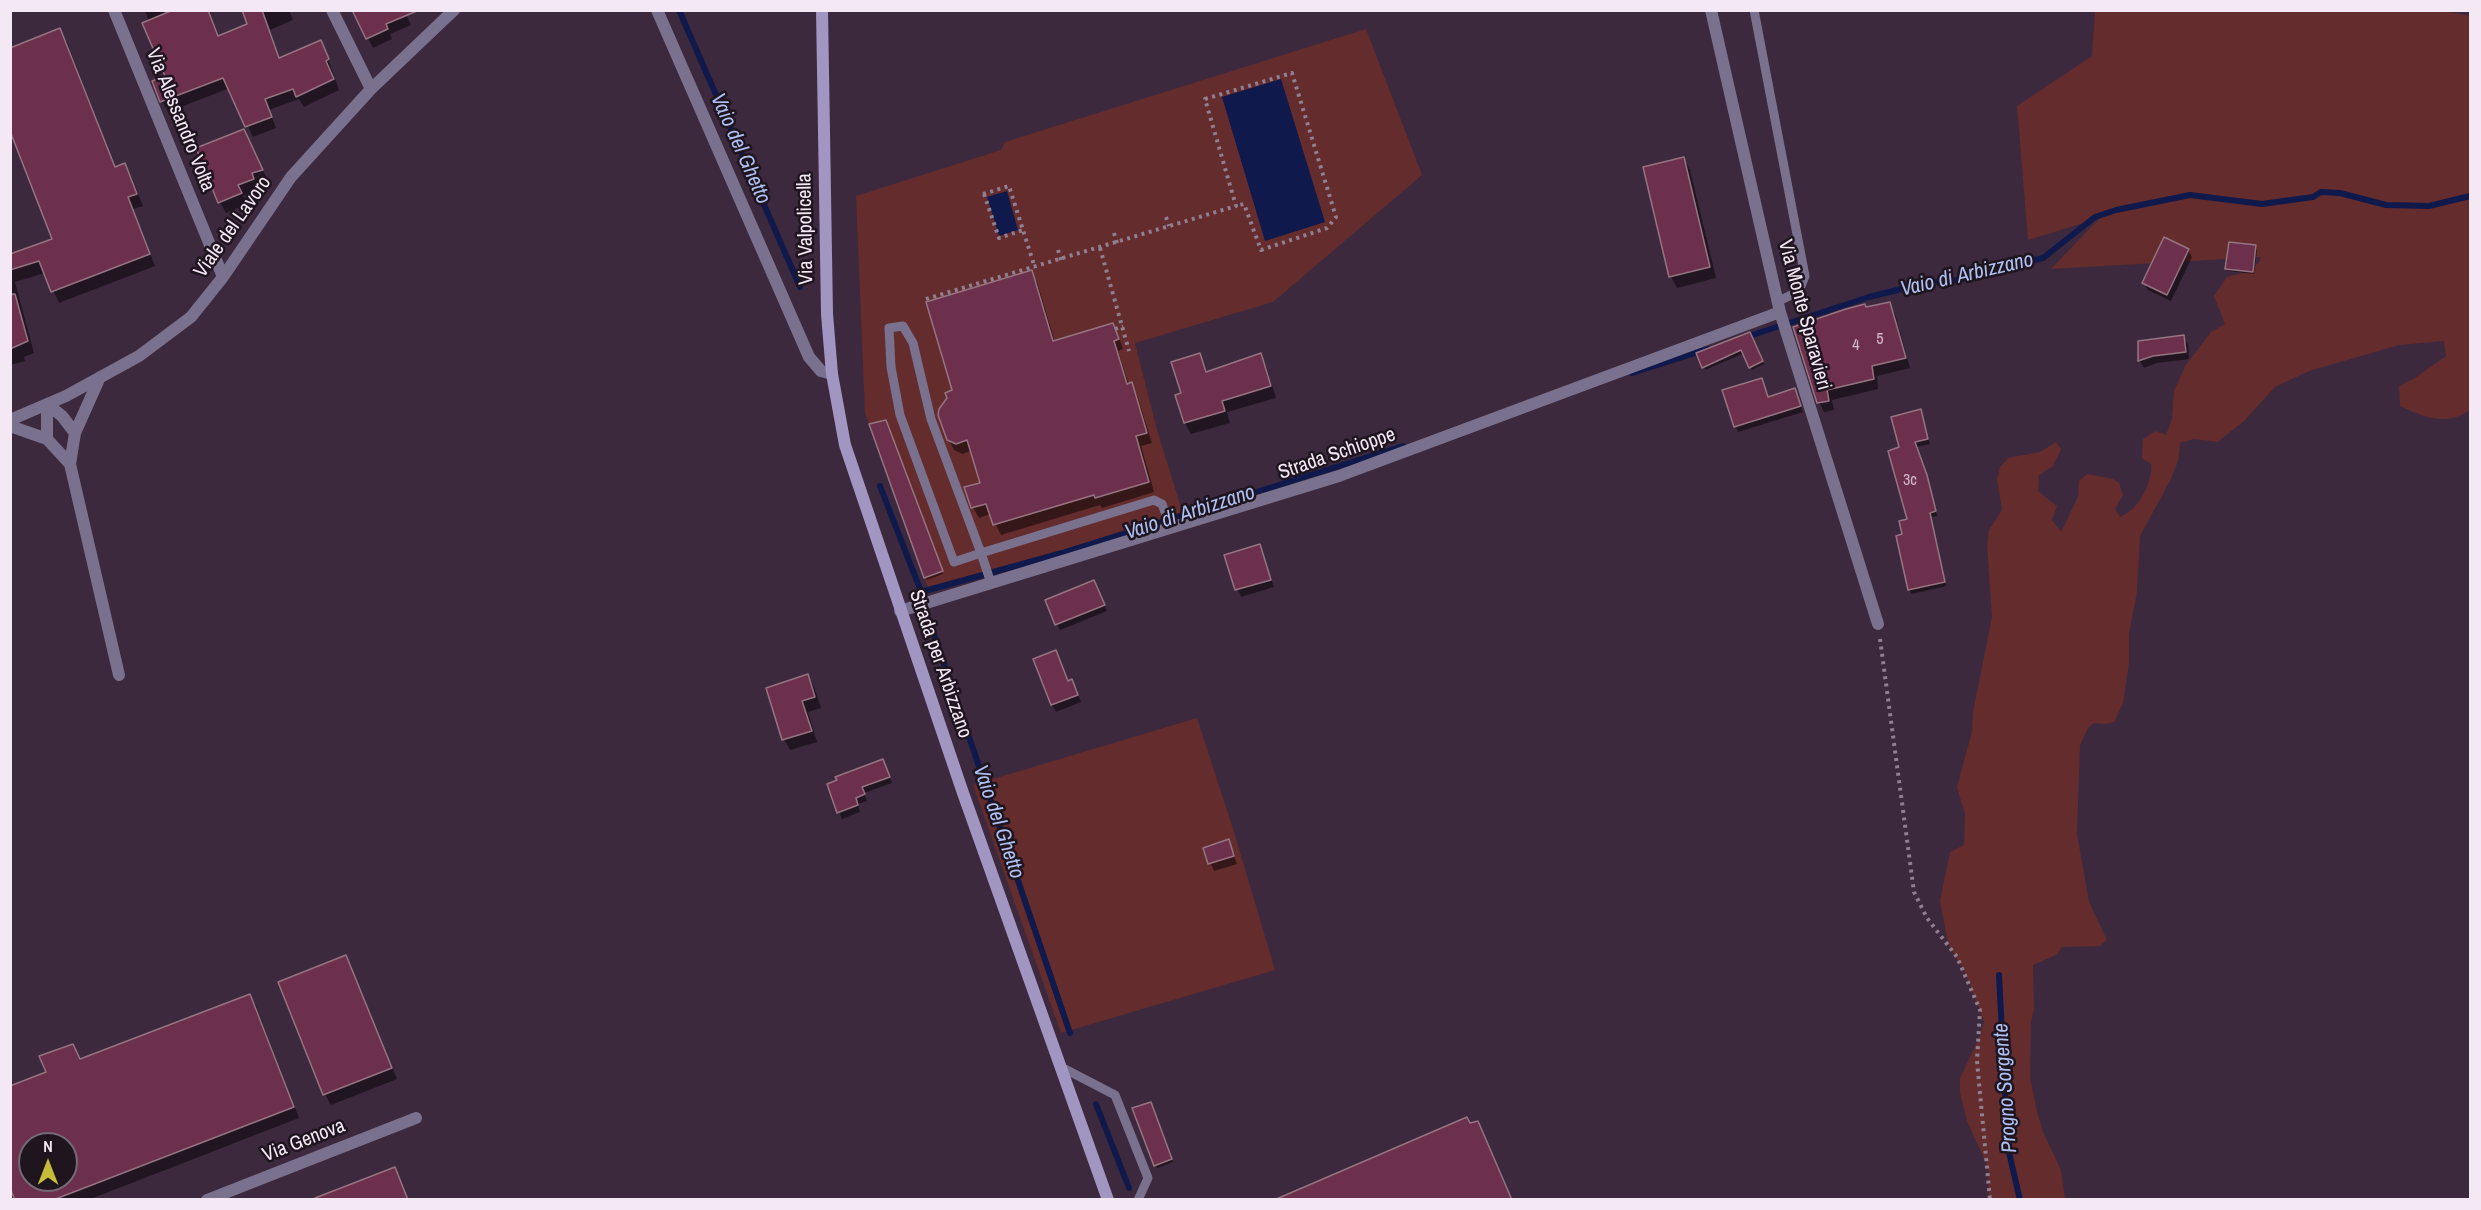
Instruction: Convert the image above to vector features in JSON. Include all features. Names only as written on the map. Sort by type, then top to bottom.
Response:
[{"type":"main road","name":"Via Valpolicella","points":[[822,10],[827,314],[832,374],[845,446]]},
{"type":"main road","name":"Strada per Arbizzano","points":[[845,446],[900,611],[1108,1200]]},
{"type":"street","name":"Via Alessandro Volta","points":[[114,10],[223,278]]},
{"type":"street","points":[[332,10],[371,89]]},
{"type":"street","name":"Viale del Lavoro","points":[[10,420],[47,404],[139,356],[191,317],[223,278],[291,177],[371,89],[454,10]]},
{"type":"street","points":[[657,10],[809,357],[821,371],[832,374]]},
{"type":"street","name":"Via Monte Sparavieri","points":[[1711,10],[1778,307],[1878,624]]},
{"type":"street","name":"Strada Schioppe","points":[[900,611],[1339,476],[1778,307]]},
{"type":"street","points":[[100,377],[75,433],[70,464],[119,675]]},
{"type":"street","points":[[47,404],[62,416],[75,433]]},
{"type":"street","points":[[47,404],[48,439]]},
{"type":"street","points":[[10,426],[48,439],[70,464]]},
{"type":"street","name":"Via Genova","points":[[207,1200],[416,1118]]},
{"type":"lane","points":[[1754,10],[1805,276],[1799,291],[1778,307]]},
{"type":"lane","points":[[990,582],[983,557],[932,419],[913,343],[903,326],[888,328],[891,367],[900,415],[954,562],[983,557],[1154,500],[1162,504],[1171,528]]},
{"type":"lane","points":[[1060,1067],[1115,1095],[1148,1178],[1138,1200]]},
{"type":"path","points":[[926,299],[1244,204],[1261,250],[1327,228],[1336,217],[1292,73],[1205,99],[1236,206]]},
{"type":"path","points":[[1023,230],[999,238],[983,194],[1009,186],[1023,230],[1035,268]]},
{"type":"path","points":[[1166,217],[1169,226]]},
{"type":"path","points":[[1114,233],[1117,243]]},
{"type":"path","points":[[1100,248],[1130,351]]},
{"type":"path","points":[[1058,250],[1061,260]]},
{"type":"path","points":[[1115,329],[1123,326]]},
{"type":"path","points":[[1878,624],[1914,892],[1927,918],[1957,957],[1980,1010],[1977,1061],[1990,1200]]},
{"type":"shaded area","points":[[2438,10],[2470,16],[2470,410],[2444,419],[2426,417],[2400,406],[2399,386],[2415,378],[2446,356],[2444,341],[2399,345],[2309,371],[2275,387],[2244,421],[2218,442],[2194,439],[2180,443],[2178,461],[2171,479],[2140,536],[2137,592],[2129,634],[2129,663],[2123,703],[2114,722],[2094,723],[2088,728],[2080,745],[2077,834],[2089,902],[2107,940],[2100,946],[2062,947],[2056,955],[2033,965],[2034,1009],[2031,1022],[2030,1077],[2043,1132],[2061,1170],[2065,1199],[1989,1199],[1988,1167],[1967,1121],[1960,1092],[1960,1078],[1980,1036],[1984,1021],[1965,972],[1948,944],[1940,901],[1950,852],[1964,845],[1965,814],[1957,787],[1972,732],[1973,712],[1992,617],[1987,546],[1989,530],[2002,510],[1997,480],[2000,467],[2008,458],[2040,452],[2056,442],[2061,449],[2053,466],[2039,475],[2038,491],[2057,506],[2052,520],[2061,532],[2078,497],[2079,481],[2087,474],[2113,479],[2119,483],[2123,495],[2115,509],[2120,517],[2127,513],[2143,495],[2150,479],[2151,464],[2142,458],[2143,439],[2155,431],[2166,435],[2172,419],[2174,391],[2186,365],[2211,332],[2225,324],[2214,296],[2227,277],[2250,271],[2261,257],[2051,269],[2100,218],[2028,240],[2017,106],[2092,56],[2095,11]]},
{"type":"shaded area","points":[[1366,29],[1422,175],[1273,302],[1135,343],[1157,430],[1183,514],[929,590],[865,413],[856,196],[1001,150],[1005,142]]},
{"type":"shaded area","points":[[1281,79],[1325,222],[1265,241],[1222,97]]},
{"type":"shaded area","points":[[1007,191],[1018,230],[999,236],[987,197]]},
{"type":"shaded area","points":[[1197,718],[1275,970],[1061,1033],[973,785]]},
{"type":"building","points":[[173,10],[208,10],[218,36],[247,24],[242,10],[262,10],[279,58],[321,40],[329,59],[326,61],[334,79],[296,97],[293,89],[265,99],[272,117],[245,127],[223,78],[160,102],[152,81],[165,76],[142,23]]},
{"type":"building","points":[[352,10],[417,11],[386,24],[388,29],[366,39]]},
{"type":"building","points":[[60,28],[115,167],[125,163],[137,194],[128,197],[150,254],[51,292],[39,261],[10,270],[10,254],[52,239],[10,131],[10,48]]},
{"type":"building","points":[[244,129],[263,170],[252,173],[254,179],[238,185],[242,193],[218,203],[196,148]]},
{"type":"building","points":[[1684,157],[1710,267],[1669,277],[1643,167]]},
{"type":"building","points":[[2164,237],[2189,249],[2167,295],[2142,283]]},
{"type":"building","points":[[2229,242],[2256,245],[2253,272],[2225,269]]},
{"type":"building","points":[[1032,270],[1053,341],[1113,323],[1119,339],[1114,341],[1127,384],[1132,382],[1147,433],[1136,436],[1149,482],[1095,498],[1094,495],[993,525],[986,504],[971,508],[964,487],[980,483],[967,440],[956,444],[947,440],[938,415],[939,409],[947,398],[945,393],[952,390],[926,302]]},
{"type":"building","points":[[10,294],[15,294],[28,341],[10,349]]},
{"type":"building","points":[[1890,302],[1906,358],[1872,366],[1874,379],[1827,390],[1829,401],[1817,403],[1793,327],[1865,304],[1866,307]]},
{"type":"building","points":[[1750,332],[1763,361],[1749,368],[1741,350],[1702,368],[1696,353]]},
{"type":"building","points":[[2184,335],[2186,352],[2153,356],[2138,361],[2138,341]]},
{"type":"building","points":[[1200,353],[1206,372],[1261,353],[1271,386],[1222,401],[1225,411],[1184,423],[1175,395],[1181,393],[1171,362]]},
{"type":"building","points":[[1762,378],[1768,397],[1795,388],[1801,406],[1734,427],[1722,390]]},
{"type":"building","points":[[1921,409],[1928,439],[1915,442],[1927,475],[1936,511],[1930,513],[1945,582],[1908,590],[1896,536],[1902,534],[1899,521],[1907,519],[1888,451],[1899,447],[1891,417]]},
{"type":"building","points":[[886,420],[943,571],[924,578],[869,424]]},
{"type":"building","points":[[1260,544],[1271,580],[1235,590],[1224,555]]},
{"type":"building","points":[[1094,580],[1105,605],[1055,625],[1045,600]]},
{"type":"building","points":[[1056,650],[1068,681],[1072,679],[1078,695],[1051,705],[1033,659]]},
{"type":"building","points":[[808,674],[815,697],[802,701],[812,731],[782,740],[766,688]]},
{"type":"building","points":[[883,759],[890,777],[862,787],[865,794],[856,798],[858,805],[837,813],[827,784],[837,780],[835,777]]},
{"type":"building","points":[[1229,839],[1234,856],[1208,864],[1203,848]]},
{"type":"building","points":[[346,955],[392,1068],[323,1095],[278,982]]},
{"type":"building","points":[[250,994],[294,1107],[78,1190],[78,1132],[18,1132],[18,1192],[74,1192],[53,1200],[15,1200],[10,1188],[10,1086],[46,1072],[39,1056],[73,1044],[80,1059]]},
{"type":"building","points":[[1151,1102],[1172,1159],[1154,1166],[1132,1108]]},
{"type":"building","points":[[1467,1117],[1470,1123],[1478,1121],[1512,1200],[1274,1200]]},
{"type":"building","points":[[395,1167],[408,1200],[315,1200],[315,1198]]},
{"type":"waterway","name":"Vaio del Ghetto","points":[[679,10],[800,287]]},
{"type":"waterway","name":"Vaio di Arbizzano","points":[[1746,337],[1869,297],[1926,283],[1958,280],[2043,258],[2095,217],[2116,210],[2190,195],[2262,204],[2313,197],[2321,192],[2340,193],[2386,205],[2429,206],[2470,196]]},
{"type":"waterway","name":"Vaio di Arbizzano","points":[[1632,373],[1708,349]]},
{"type":"waterway","name":"Vaio di Arbizzano","points":[[921,592],[1062,553],[1403,446]]},
{"type":"waterway","name":"Vaio del Ghetto","points":[[880,486],[922,594]]},
{"type":"waterway","name":"Vaio del Ghetto","points":[[926,611],[1070,1033]]},
{"type":"waterway","name":"Progno Sorgente","points":[[1999,975],[2008,1148],[2020,1200]]},
{"type":"waterway","name":"Vaio del Ghetto","points":[[1096,1104],[1129,1188]]}]
